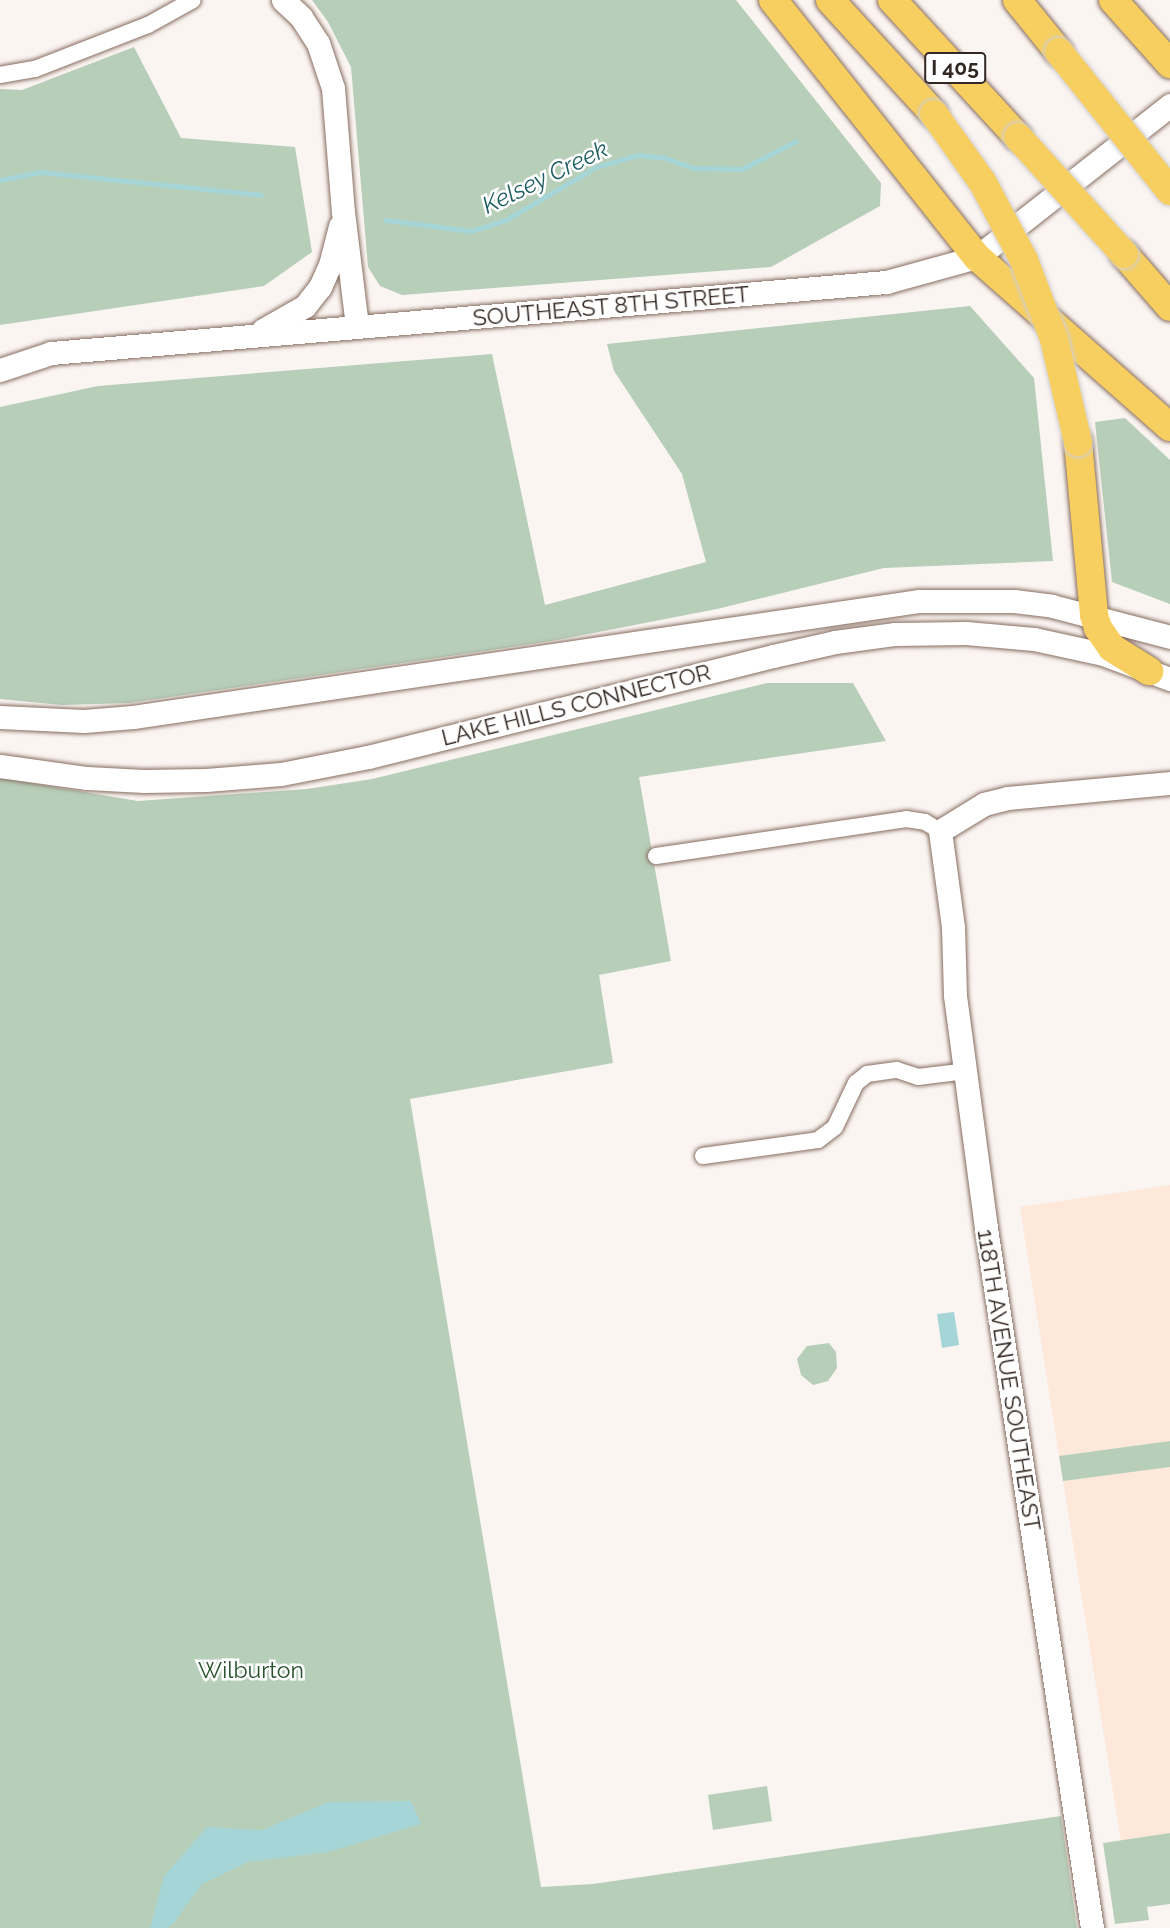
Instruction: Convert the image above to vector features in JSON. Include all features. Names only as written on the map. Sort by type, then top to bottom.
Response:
[{"type":"highway","points":[[773,0],[977,257],[1170,427]]},
{"type":"highway","points":[[830,0],[934,114],[965,153],[1024,260],[1054,339],[1078,442],[1093,602],[1098,628],[1112,648],[1159,675]]},
{"type":"highway","name":"I 405","points":[[892,0],[1170,307]]},
{"type":"highway","points":[[1017,0],[1170,191]]},
{"type":"highway","points":[[1113,0],[1170,64]]},
{"type":"main road","points":[[283,0],[301,17],[326,61],[337,119],[343,212],[358,326]]},
{"type":"main road","name":"SOUTHEAST 8TH STREET","points":[[0,370],[51,354],[256,334],[859,286],[916,275],[977,257],[1170,105]]},
{"type":"main road","points":[[256,334],[305,306],[320,287],[330,265],[343,212]]},
{"type":"main road","name":"LAKE HILLS CONNECTOR","points":[[0,717],[85,720],[133,717],[919,601],[1093,602],[1170,637]]},
{"type":"main road","name":"LAKE HILLS CONNECTOR","points":[[0,766],[88,778],[144,781],[206,780],[281,774],[368,757],[773,656],[835,642],[895,634],[966,633],[1034,639],[1103,654],[1159,675]]},
{"type":"main road","points":[[940,831],[984,804],[1008,798],[1170,783]]},
{"type":"main road","name":"118TH AVENUE SOUTHEAST","points":[[940,831],[953,927],[955,995],[986,1228],[1092,1928]]},
{"type":"street","points":[[0,75],[35,69],[148,25],[193,0]]},
{"type":"street","points":[[656,856],[906,819],[925,822],[940,831]]},
{"type":"street","points":[[703,1156],[818,1140],[835,1127],[856,1083],[881,1070],[897,1070],[918,1077],[966,1071]]},
{"type":"shaded area","points":[[1170,1185],[1170,1441],[1059,1456],[1020,1207]]},
{"type":"shaded area","points":[[1170,1467],[1170,1833],[1121,1841],[1063,1481]]},
{"type":"green space","points":[[312,0],[736,0],[881,183],[880,206],[771,267],[402,295],[380,286],[368,267],[351,67],[328,22]]},
{"type":"green space","points":[[134,47],[181,138],[295,147],[312,252],[264,286],[0,325],[0,89],[22,90]]},
{"type":"green space","points":[[970,306],[1034,378],[1053,561],[884,568],[717,609],[552,641],[129,703],[62,705],[0,699],[0,407],[98,386],[492,354],[545,605],[706,562],[682,474],[614,371],[607,344]]},
{"type":"green space","points":[[1125,418],[1170,460],[1170,604],[1112,582],[1095,422]]},
{"type":"green space","name":"Wilburton","points":[[767,683],[853,683],[886,741],[639,777],[671,961],[599,975],[613,1063],[410,1099],[541,1887],[593,1884],[1061,1816],[1077,1928],[0,1928],[0,778],[138,801],[307,789],[372,779]]},
{"type":"green space","points":[[829,1343],[836,1352],[837,1368],[828,1381],[813,1385],[801,1375],[797,1359],[807,1346]]},
{"type":"green space","points":[[1170,1441],[1170,1467],[1063,1481],[1059,1456]]},
{"type":"green space","points":[[767,1786],[772,1821],[713,1830],[708,1795]]},
{"type":"green space","points":[[1170,1833],[1170,1904],[1147,1907],[1149,1920],[1115,1924],[1103,1843]]},
{"type":"water","points":[[954,1312],[959,1345],[942,1348],[937,1314]]},
{"type":"water","points":[[411,1801],[421,1824],[328,1852],[248,1862],[202,1884],[173,1924],[165,1928],[150,1928],[164,1876],[207,1827],[262,1830],[328,1802]]},
{"type":"waterway","name":"Kelsey Creek","points":[[386,220],[471,231],[507,219],[596,167],[638,155],[665,158],[694,168],[742,169],[796,141]]},
{"type":"waterway","name":"Kelsey Creek","points":[[0,180],[40,172],[261,195]]}]
